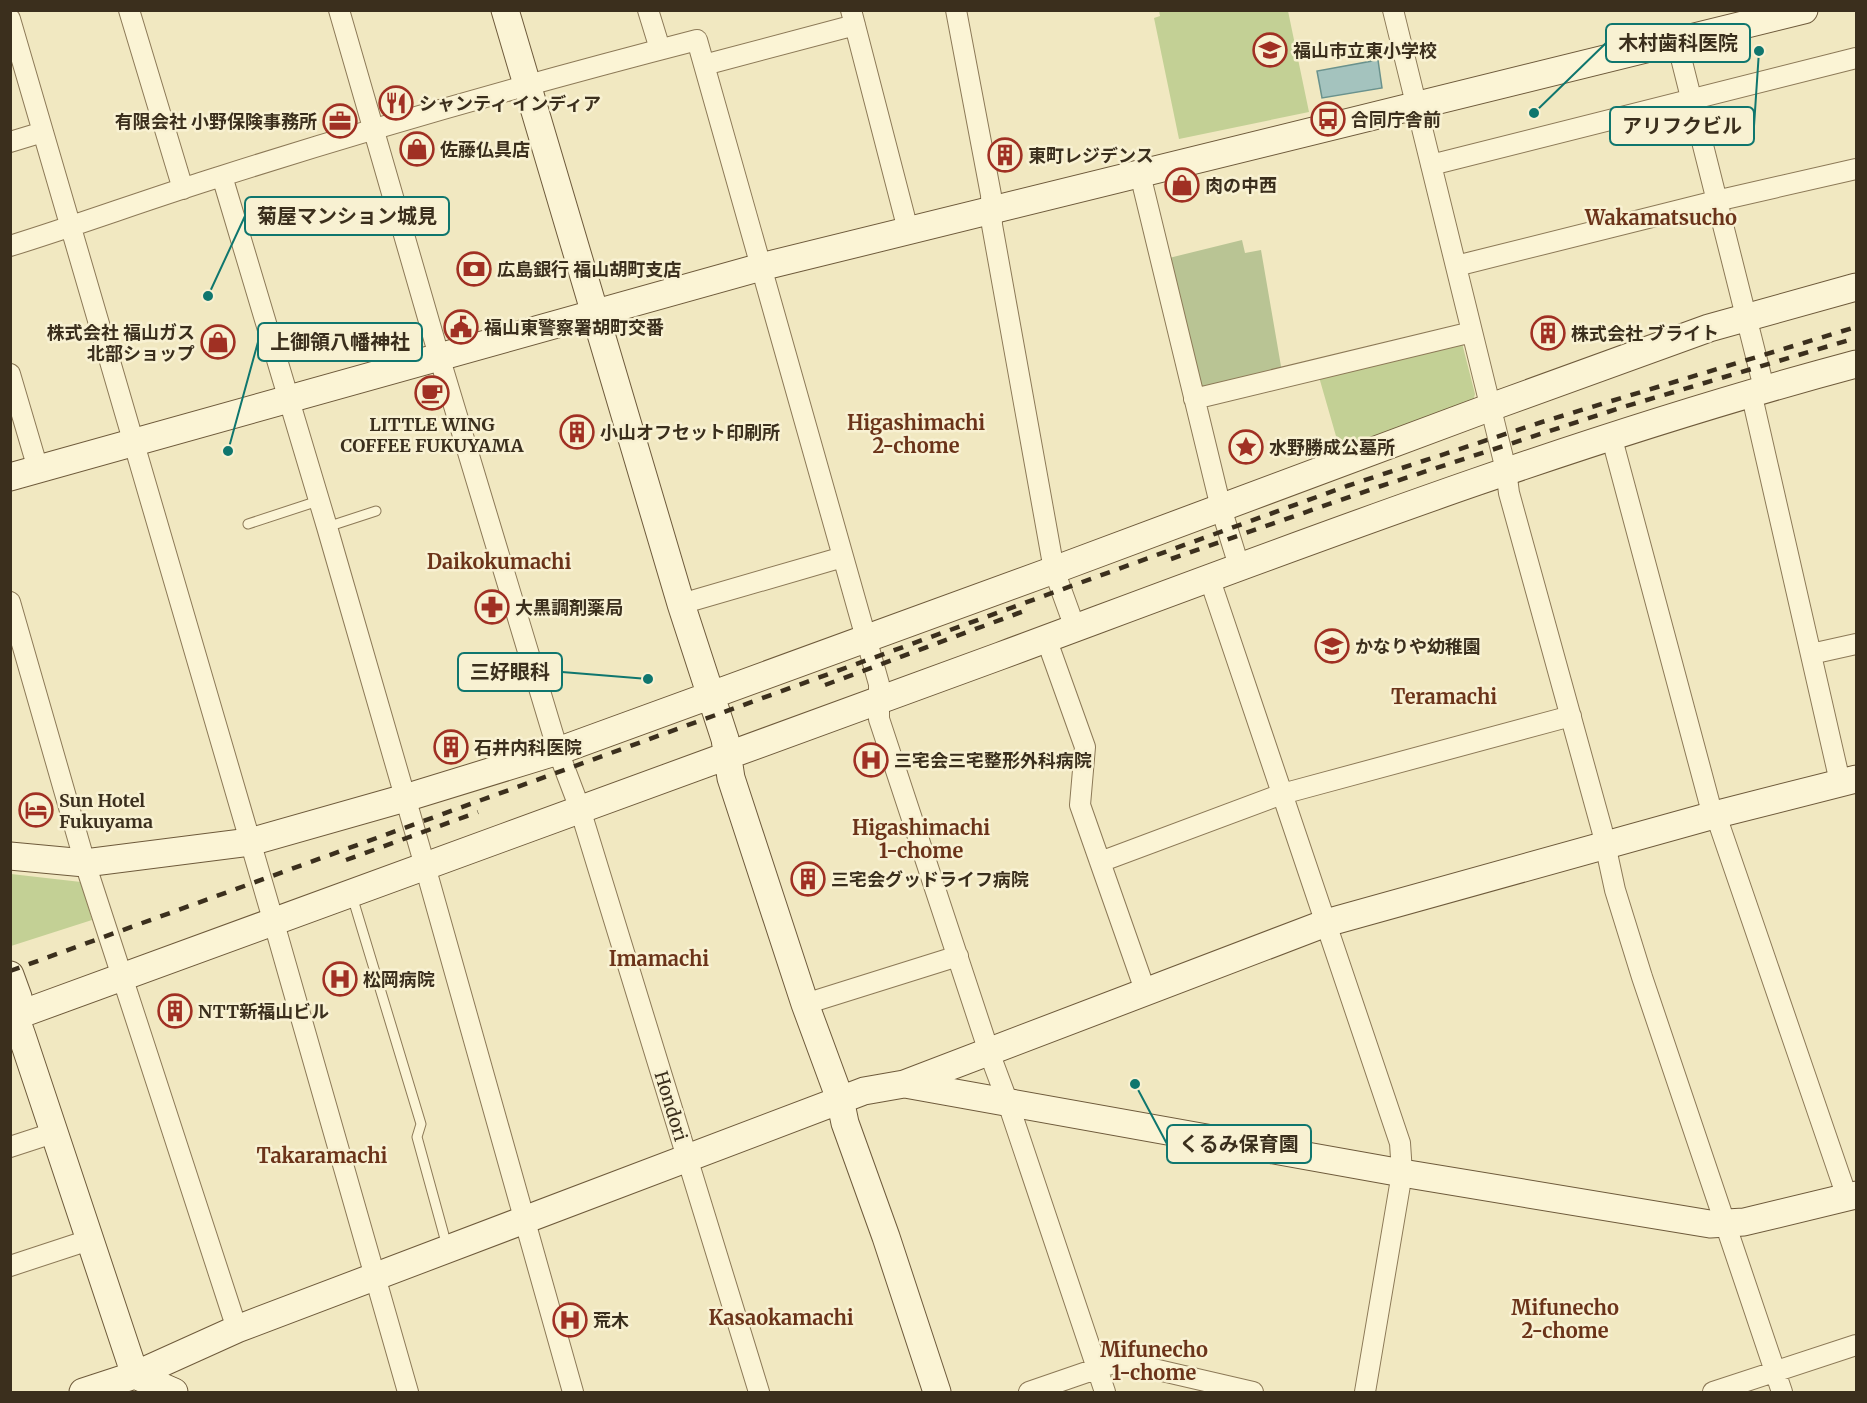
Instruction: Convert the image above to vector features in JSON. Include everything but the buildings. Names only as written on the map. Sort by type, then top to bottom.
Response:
[{"type":"street","points":[[129,10],[183,189]]},
{"type":"street","name":"Hondori","points":[[339,10],[439,356],[558,751],[581,815],[759,1392]]},
{"type":"street","points":[[505,10],[681,604],[725,739],[731,778],[937,1392]]},
{"type":"street","points":[[648,10],[660,49]]},
{"type":"street","points":[[956,10],[991,195],[992,225],[1054,570],[1075,628]]},
{"type":"street","points":[[1393,10],[1491,407],[1509,493],[1602,830],[1615,890],[1642,977],[1782,1392]]},
{"type":"street","points":[[10,477],[761,267],[1677,42],[1763,15],[1804,10]]},
{"type":"street","points":[[704,65],[853,18],[908,230]]},
{"type":"street","points":[[10,19],[16,63],[44,132],[408,1392]]},
{"type":"street","points":[[10,246],[222,176],[374,130],[526,85],[697,40],[879,684],[879,719],[988,1052],[1008,1103],[1105,1392]]},
{"type":"street","points":[[83,1392],[135,1375],[237,1329],[523,1219],[822,1108],[840,1099],[864,1091],[904,1084],[1326,923],[1714,815],[1848,781],[1811,654],[1744,317],[1677,42]]},
{"type":"street","points":[[1431,165],[1857,58]]},
{"type":"street","points":[[10,142],[44,132]]},
{"type":"street","points":[[1456,266],[1716,201],[1857,169]]},
{"type":"street","points":[[1140,174],[1221,508],[1239,566]]},
{"type":"street","points":[[222,176],[425,866],[573,1392]]},
{"type":"street","points":[[10,856],[85,863],[250,842],[558,751],[1491,407],[1744,317],[1857,287]]},
{"type":"street","points":[[1194,399],[1472,332]]},
{"type":"street","points":[[12,1015],[122,979],[425,866],[581,815],[727,755],[1506,470],[1758,390],[1857,364]]},
{"type":"street","points":[[10,374],[38,470]]},
{"type":"street","points":[[904,1084],[1402,1173],[1710,1224],[1744,1222],[1852,1196],[1714,815],[1611,435]]},
{"type":"street","points":[[681,604],[843,557]]},
{"type":"street","points":[[1209,577],[1400,1143],[1402,1173],[1365,1392]]},
{"type":"street","points":[[10,602],[85,863],[237,1329]]},
{"type":"street","points":[[1046,638],[1085,747],[1080,806],[1146,993]]},
{"type":"street","points":[[1811,654],[1857,644]]},
{"type":"street","points":[[1100,862],[1282,794],[1570,717]]},
{"type":"street","points":[[805,1004],[958,956]]},
{"type":"street","points":[[10,975],[18,997],[12,1015],[135,1375],[174,1392]]},
{"type":"street","points":[[10,1147],[53,1132]]},
{"type":"street","points":[[10,1266],[89,1240]]},
{"type":"street","points":[[1713,1392],[1857,1345]]},
{"type":"street","points":[[1029,1392],[1119,1361],[1253,1392]]},
{"type":"lane","points":[[248,524],[318,501]]},
{"type":"lane","points":[[327,527],[376,512]]},
{"type":"lane","points":[[351,894],[422,1124],[417,1137],[448,1248]]},
{"type":"green space","points":[[1159,11],[1288,11],[1309,112],[1179,139],[1154,18],[1160,16]]},
{"type":"green space","points":[[1242,240],[1245,253],[1261,250],[1282,372],[1199,389],[1169,258]]},
{"type":"green space","points":[[1462,343],[1475,394],[1472,405],[1340,450],[1319,377]]},
{"type":"green space","points":[[11,874],[81,882],[92,920],[11,946]]},
{"type":"water","points":[[1378,60],[1382,88],[1322,98],[1317,71]]},
{"type":"railway","points":[[10,971],[1347,486],[1542,422],[1856,327]]},
{"type":"railway","points":[[1171,559],[1378,487],[1620,408],[1856,338]]},
{"type":"railway","points":[[825,685],[1024,611]]},
{"type":"railway","points":[[346,860],[478,812]]},
{"type":"place","name":"福山市立東小学校","points":[[1270,50]]},
{"type":"place","name":"アリフクビル","points":[[1759,51]]},
{"type":"place","name":"シャンティ インディア","points":[[396,103]]},
{"type":"place","name":"木村歯科医院","points":[[1534,113]]},
{"type":"place","name":"合同庁舎前","points":[[1328,119]]},
{"type":"place","name":"有限会社 小野保険事務所","points":[[340,121]]},
{"type":"place","name":"佐藤仏具店","points":[[417,149]]},
{"type":"place","name":"東町レジデンス","points":[[1005,155]]},
{"type":"place","name":"肉の中西","points":[[1182,185]]},
{"type":"place","name":"広島銀行 福山胡町支店","points":[[474,269]]},
{"type":"place","name":"菊屋マンション城見","points":[[208,296]]},
{"type":"place","name":"福山東警察署胡町交番","points":[[461,327]]},
{"type":"place","name":"株式会社 ブライト","points":[[1548,333]]},
{"type":"place","name":"株式会社 福山ガス 北部ショップ","points":[[218,342]]},
{"type":"place","name":"LITTLE WING COFFEE FUKUYAMA","points":[[432,393]]},
{"type":"place","name":"小山オフセット印刷所","points":[[577,432]]},
{"type":"place","name":"水野勝成公墓所","points":[[1246,447]]},
{"type":"place","name":"上御領八幡神社","points":[[228,451]]},
{"type":"place","name":"大黒調剤薬局","points":[[492,607]]},
{"type":"place","name":"かなりや幼稚園","points":[[1332,646]]},
{"type":"place","name":"三好眼科","points":[[648,679]]},
{"type":"place","name":"石井内科医院","points":[[451,747]]},
{"type":"place","name":"三宅会三宅整形外科病院","points":[[871,760]]},
{"type":"place","name":"Sun Hotel Fukuyama","points":[[36,810]]},
{"type":"place","name":"三宅会グッドライフ病院","points":[[808,879]]},
{"type":"place","name":"松岡病院","points":[[340,979]]},
{"type":"place","name":"NTT新福山ビル","points":[[175,1011]]},
{"type":"place","name":"くるみ保育園","points":[[1135,1084]]},
{"type":"place","name":"荒木","points":[[570,1320]]},
{"type":"district","name":"Wakamatsucho","points":[[1661,217]]},
{"type":"district","name":"Higashimachi 2-chome","points":[[916,434]]},
{"type":"district","name":"Daikokumachi","points":[[499,561]]},
{"type":"district","name":"Teramachi","points":[[1444,696]]},
{"type":"district","name":"Higashimachi 1-chome","points":[[921,838]]},
{"type":"district","name":"Imamachi","points":[[659,958]]},
{"type":"district","name":"Takaramachi","points":[[322,1155]]},
{"type":"district","name":"Kasaokamachi","points":[[781,1317]]},
{"type":"district","name":"Mifunecho 2-chome","points":[[1565,1318]]},
{"type":"district","name":"Mifunecho 1-chome","points":[[1154,1360]]}]
